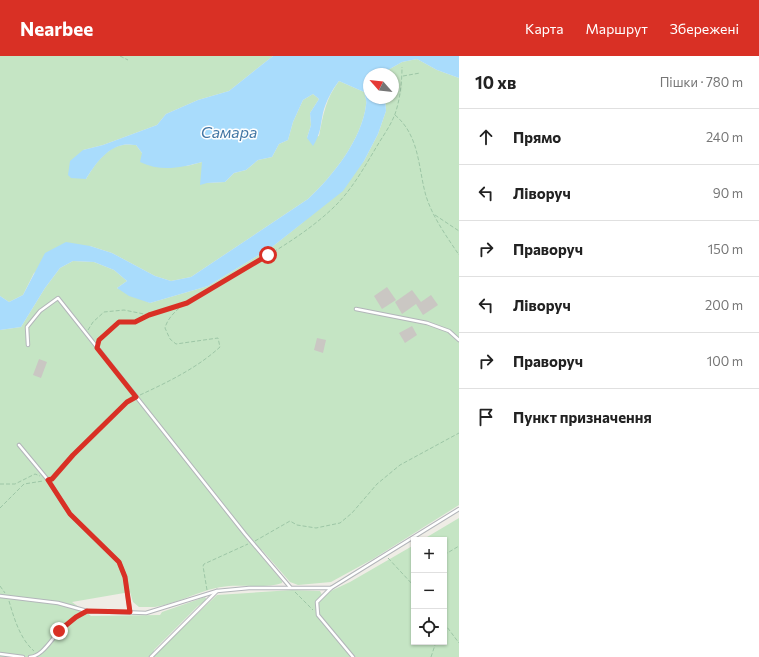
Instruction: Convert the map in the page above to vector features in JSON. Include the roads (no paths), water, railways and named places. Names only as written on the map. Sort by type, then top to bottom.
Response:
[{"type":"lane","points":[[28,345],[27,327],[40,311],[58,298],[290,588]]},
{"type":"lane","points":[[356,309],[427,323],[449,331],[459,340]]},
{"type":"lane","points":[[19,445],[48,480],[70,514],[119,562],[125,577],[130,612]]},
{"type":"lane","points":[[353,657],[318,615],[317,602],[330,588],[459,509]]},
{"type":"lane","points":[[0,596],[58,603],[87,611],[146,613],[217,591],[250,588],[330,588]]},
{"type":"lane","points":[[151,657],[217,591]]},
{"type":"lane","points":[[30,657],[35,657],[59,631],[76,617],[87,611]]},
{"type":"lane","points":[[0,654],[23,657]]},
{"type":"water","name":"Самара","points":[[273,56],[459,56],[459,78],[437,70],[417,59],[402,62],[392,68],[363,68],[363,92],[339,81],[326,104],[319,134],[313,146],[307,138],[311,125],[310,113],[319,99],[313,94],[303,100],[293,122],[288,140],[279,144],[272,157],[258,160],[246,170],[234,173],[225,182],[200,185],[202,162],[186,166],[163,168],[140,162],[142,153],[136,145],[125,145],[111,150],[101,158],[86,179],[71,178],[68,175],[70,161],[83,150],[103,145],[157,125],[166,114],[198,100],[229,91]]},
{"type":"water","name":"Самара","points":[[385,104],[386,111],[378,134],[364,161],[343,191],[272,247],[208,286],[150,303],[129,296],[117,288],[127,281],[114,270],[94,262],[73,261],[60,268],[45,288],[21,327],[0,330],[0,296],[9,302],[23,295],[45,253],[66,242],[90,246],[112,253],[155,276],[171,281],[191,277],[308,199],[318,190],[345,156],[352,144],[359,131],[366,105]]}]
